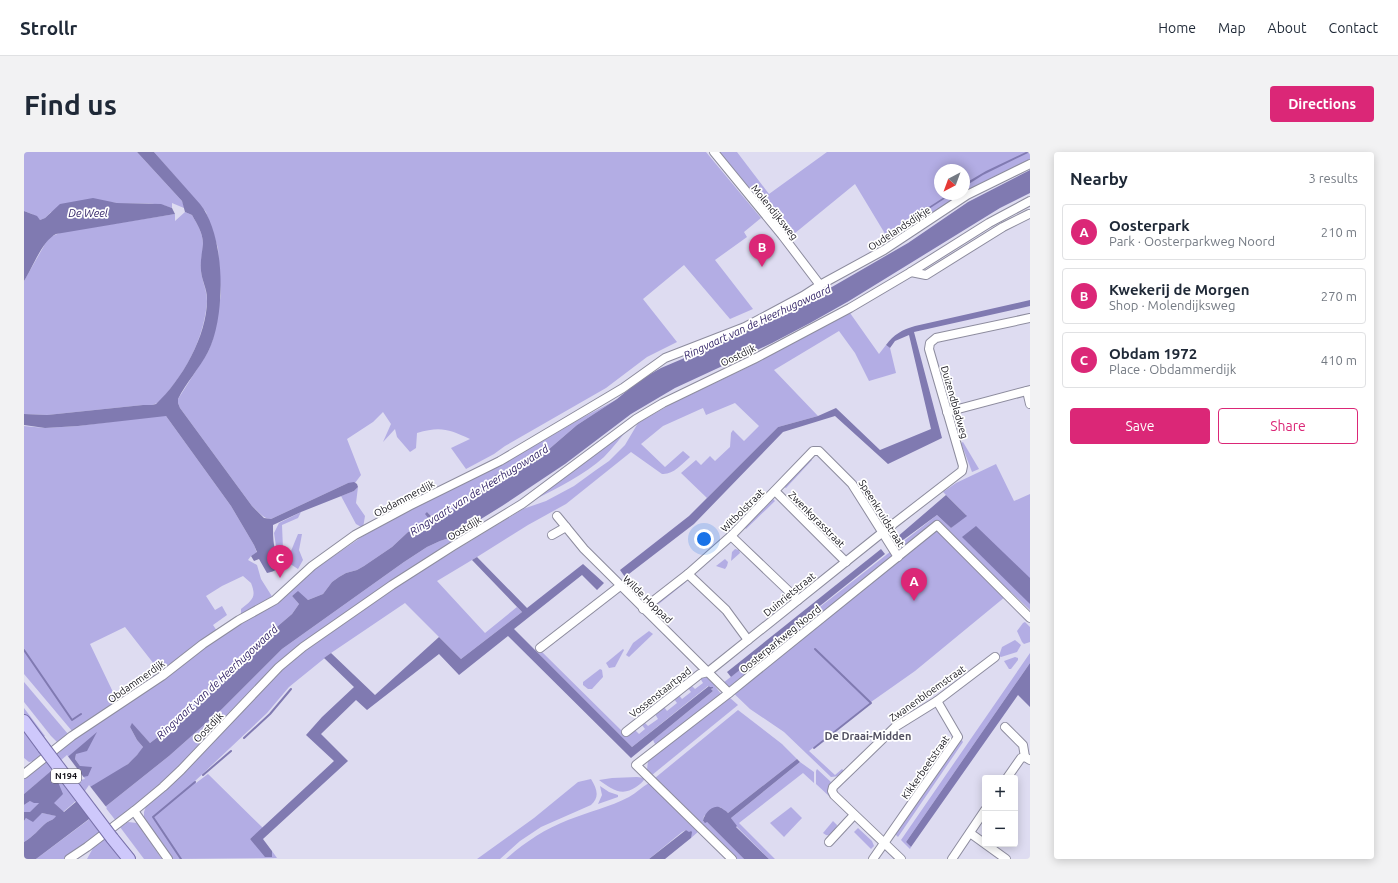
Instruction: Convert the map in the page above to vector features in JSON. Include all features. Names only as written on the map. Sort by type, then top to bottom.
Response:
[{"type":"main road","name":"N194","points":[[24,721],[129,859]]},
{"type":"street","name":"Molendijksweg","points":[[714,152],[782,235],[820,285]]},
{"type":"street","name":"Oudelandsdijkje","points":[[820,285],[884,250],[966,195],[1030,164]]},
{"type":"street","name":"Oostdijk","points":[[69,859],[134,811],[181,770],[279,667],[303,647],[398,581],[522,504],[636,420],[663,403],[808,331],[850,308],[989,223],[1030,201]]},
{"type":"street","points":[[911,272],[926,275],[1003,228],[1030,214]]},
{"type":"street","name":"Obdammerdijk","points":[[25,769],[162,676],[203,644],[239,620],[275,600],[312,566],[355,536],[409,506],[500,461],[622,388],[665,358],[745,327],[803,296],[820,285]]},
{"type":"street","name":"Duizendbladweg","points":[[883,532],[963,470],[929,349],[931,341],[936,338],[1030,318]]},
{"type":"street","points":[[947,412],[1029,390],[1030,404]]},
{"type":"street","name":"Speenkruidstraat","points":[[813,451],[819,451],[852,484],[898,557]]},
{"type":"street","name":"Witbolstraat","points":[[643,609],[688,574],[731,536],[813,451]]},
{"type":"street","name":"Zwenkgrasstraat","points":[[775,491],[846,562]]},
{"type":"street","name":"Wilde Hoppad","points":[[558,516],[584,549],[729,693]]},
{"type":"street","name":"Oosterparkweg Noord","points":[[732,859],[636,765],[729,693],[937,525],[1030,618]]},
{"type":"street","points":[[552,535],[566,527]]},
{"type":"street","name":"Duinrietstraat","points":[[708,672],[883,532]]},
{"type":"street","points":[[731,536],[798,600]]},
{"type":"street","points":[[688,574],[726,610],[748,640]]},
{"type":"street","points":[[540,648],[620,586]]},
{"type":"street","name":"Zwanenbloemstraat","points":[[854,815],[833,793],[833,787],[838,781],[895,727],[936,702],[995,657]]},
{"type":"street","name":"Vossenstaartpad","points":[[626,732],[700,674],[708,672]]},
{"type":"street","name":"Kikkerbeetstraat","points":[[884,844],[958,737],[936,702]]},
{"type":"street","points":[[1005,727],[1023,746],[1027,758],[1019,760],[1009,775]]},
{"type":"street","points":[[134,811],[168,859]]},
{"type":"street","points":[[952,859],[984,811]]},
{"type":"street","points":[[829,842],[854,815],[901,859]]},
{"type":"street","points":[[970,833],[1006,859]]},
{"type":"street","points":[[874,859],[884,844]]},
{"type":"shaded area","points":[[24,152],[137,152],[182,201],[184,208],[172,203],[172,208],[157,204],[125,204],[110,202],[51,212],[45,218],[40,220],[32,214],[24,211]]},
{"type":"shaded area","points":[[154,152],[706,152],[761,218],[744,232],[747,237],[715,260],[753,309],[730,319],[684,265],[643,299],[677,342],[647,357],[606,388],[466,469],[451,448],[470,439],[450,431],[438,429],[425,431],[417,433],[416,448],[410,452],[397,437],[395,429],[383,442],[391,424],[383,412],[373,422],[347,439],[361,475],[355,483],[348,483],[271,519],[268,519],[252,506],[180,408],[178,403],[178,399],[208,352],[213,339],[221,295],[218,248],[206,212]]},
{"type":"shaded area","points":[[718,152],[737,152],[769,194],[827,152],[1030,152],[1030,161],[970,196],[970,164],[934,164],[934,200],[963,200],[890,242],[855,184],[789,238]]},
{"type":"shaded area","points":[[185,212],[192,215],[202,236],[203,244],[201,271],[207,301],[206,313],[200,336],[190,359],[167,393],[159,401],[152,405],[47,415],[24,414],[24,281],[50,237],[62,232],[175,214],[175,221]]},
{"type":"shaded area","points":[[850,313],[879,354],[886,345],[890,348],[896,373],[869,381],[855,353],[839,331],[774,370],[818,416],[778,427],[707,498],[681,473],[696,460],[701,465],[710,456],[715,461],[730,447],[731,433],[733,430],[744,441],[759,426],[735,403],[706,415],[703,408],[663,426],[641,444],[665,467],[683,451],[690,457],[670,473],[662,474],[631,452],[566,504],[528,525],[437,581],[485,633],[517,607],[522,612],[461,659],[405,603],[331,653],[289,687],[267,713],[194,782],[196,783],[208,774],[263,828],[250,839],[272,857],[272,851],[277,858],[172,859],[144,819],[146,806],[280,671],[295,658],[405,581],[523,509],[546,501],[574,486],[609,461],[625,445],[638,423],[673,403],[742,370]]},
{"type":"shaded area","points":[[614,401],[577,425],[548,450],[513,471],[503,473],[493,478],[490,486],[476,493],[468,501],[452,510],[447,516],[432,517],[427,512],[429,519],[415,530],[408,532],[392,547],[364,566],[339,577],[332,582],[323,594],[308,600],[295,594],[292,596],[299,604],[292,614],[251,649],[218,686],[184,717],[150,743],[132,724],[130,727],[137,740],[143,747],[130,762],[108,778],[95,784],[63,812],[53,803],[58,782],[80,766],[75,759],[76,754],[96,734],[24,794],[24,779],[45,759],[115,710],[158,684],[218,638],[269,608],[284,597],[309,573],[363,536],[456,485],[487,472]]},
{"type":"shaded area","points":[[162,415],[166,416],[231,506],[254,545],[257,553],[251,556],[248,560],[257,565],[261,579],[273,598],[241,616],[241,609],[251,601],[254,592],[251,583],[243,576],[206,596],[215,610],[222,606],[227,615],[213,625],[217,631],[161,673],[125,627],[90,644],[112,690],[119,701],[72,731],[24,674],[24,426],[45,428],[78,426]]},
{"type":"shaded area","points":[[628,429],[604,457],[571,480],[536,499]]},
{"type":"shaded area","points":[[963,442],[979,469],[972,472],[961,443]]},
{"type":"shaded area","points":[[810,458],[812,460],[786,488],[784,487]]},
{"type":"shaded area","points":[[996,464],[1014,501],[1030,494],[1030,610],[1011,592],[915,671],[871,702],[809,751],[835,775],[842,769],[844,771],[840,776],[831,777],[784,732],[750,709],[723,683],[937,515],[951,528],[966,515],[943,492],[956,483]]},
{"type":"shaded area","points":[[358,487],[356,503],[365,516],[363,528],[356,524],[341,496],[354,491]]},
{"type":"shaded area","points":[[773,499],[775,501],[746,529],[744,527]]},
{"type":"shaded area","points":[[301,512],[298,518],[282,525],[283,549],[291,551],[298,534],[302,534],[299,550],[303,560],[298,569],[281,558],[276,546],[274,533],[279,523]]},
{"type":"shaded area","points":[[452,537],[453,541],[308,639],[163,783],[116,821],[105,807],[169,756],[222,709],[282,649],[404,562],[427,547]]},
{"type":"shaded area","points":[[735,549],[739,550],[740,553],[731,561],[732,552]]},
{"type":"shaded area","points":[[725,559],[728,562],[725,569],[716,566]]},
{"type":"shaded area","points":[[684,580],[686,582],[655,607],[653,605]]},
{"type":"shaded area","points":[[1025,622],[1030,627],[1030,642],[1024,644],[1017,631]]},
{"type":"shaded area","points":[[649,631],[653,634],[629,657],[626,655],[633,643]]},
{"type":"shaded area","points":[[1015,640],[1021,645],[1017,652],[1001,657],[999,656],[1002,647]]},
{"type":"shaded area","points":[[538,648],[627,736],[635,730],[639,734],[645,729],[642,725],[644,722],[648,726],[658,719],[655,714],[664,707],[667,711],[677,703],[674,699],[679,695],[682,699],[691,692],[688,688],[691,685],[695,689],[703,683],[700,678],[708,677],[721,694],[656,746],[653,740],[713,691],[711,689],[713,688],[708,686],[632,747],[535,650]]},
{"type":"shaded area","points":[[623,649],[624,650],[615,667],[609,668],[606,663]]},
{"type":"shaded area","points":[[1030,653],[1030,663],[906,842],[911,847],[910,849],[901,840]]},
{"type":"shaded area","points":[[1015,657],[1018,658],[1018,660],[1011,669],[1009,669],[1004,661]]},
{"type":"shaded area","points":[[600,669],[602,670],[603,677],[592,689],[588,689],[583,685],[583,682]]},
{"type":"shaded area","points":[[24,682],[68,734],[58,743],[24,702]]},
{"type":"shaded area","points":[[729,697],[738,705],[652,775],[647,770],[648,760]]},
{"type":"shaded area","points":[[24,708],[45,736],[42,738],[24,715]]},
{"type":"shaded area","points":[[738,710],[782,744],[797,759],[728,813],[720,807],[704,816],[703,822],[707,822],[744,859],[737,859],[655,778]]},
{"type":"shaded area","points":[[24,729],[42,755],[34,761],[29,762],[24,758]]},
{"type":"shaded area","points":[[961,739],[963,742],[898,837],[895,834]]},
{"type":"shaded area","points":[[800,762],[814,772],[814,783],[803,773],[739,823],[775,859],[769,859],[736,826],[731,818]]},
{"type":"shaded area","points":[[817,769],[831,782],[828,789],[830,794],[829,796],[816,784]]},
{"type":"shaded area","points":[[612,778],[645,778],[631,790],[621,792],[612,789],[599,780]]},
{"type":"shaded area","points":[[591,779],[595,786],[597,796],[591,805],[541,827],[520,841],[500,859],[477,859],[534,818],[578,782]]},
{"type":"shaded area","points":[[649,783],[699,831],[691,838],[691,831],[689,833],[686,830],[682,832],[649,859],[506,859],[520,847],[543,832],[568,820],[622,801]]},
{"type":"shaded area","points":[[600,786],[609,792],[618,795],[618,797],[598,804],[602,795]]},
{"type":"shaded area","points":[[30,801],[40,802],[30,813],[24,812],[24,805]]},
{"type":"shaded area","points":[[791,807],[802,818],[784,837],[770,823]]},
{"type":"shaded area","points":[[42,813],[57,816],[46,823],[24,842],[24,821],[26,818]]},
{"type":"shaded area","points":[[91,818],[102,832],[76,852],[64,859],[36,859]]},
{"type":"shaded area","points":[[833,821],[837,825],[836,829],[833,833],[826,835],[823,833]]},
{"type":"shaded area","points":[[128,822],[137,823],[162,859],[144,859],[120,827]]},
{"type":"shaded area","points":[[858,828],[872,841],[874,846],[871,849],[854,832]]},
{"type":"shaded area","points":[[106,838],[123,859],[87,859],[93,848]]},
{"type":"water","points":[[137,152],[154,152],[200,204],[209,218],[215,236],[219,256],[220,298],[218,319],[214,337],[208,352],[178,399],[180,408],[252,506],[264,518],[271,519],[348,483],[354,482],[358,487],[354,491],[273,525],[274,545],[279,562],[277,569],[267,573],[259,559],[254,561],[251,556],[257,552],[231,506],[166,416],[78,426],[45,428],[24,425],[24,414],[47,415],[156,404],[175,382],[192,356],[203,326],[206,312],[207,298],[201,271],[203,240],[201,232],[192,215],[185,212],[182,201]]},
{"type":"water","points":[[1026,152],[1030,152],[983,175],[970,183],[970,180]]},
{"type":"water","points":[[1030,170],[1030,193],[1000,208],[849,301],[810,323],[772,343],[675,388],[631,414],[565,464],[502,506],[452,537],[427,547],[404,562],[282,649],[222,709],[169,756],[105,807],[36,859],[24,859],[24,842],[56,816],[42,813],[33,822],[26,818],[24,821],[24,812],[30,812],[39,803],[30,801],[24,805],[24,794],[97,732],[87,751],[76,754],[75,759],[80,766],[92,767],[88,776],[58,782],[63,794],[54,803],[64,812],[90,787],[128,764],[137,755],[143,747],[137,740],[130,727],[132,723],[150,743],[184,717],[218,686],[251,649],[292,614],[299,604],[292,596],[298,591],[308,600],[323,594],[332,582],[339,577],[364,566],[392,547],[408,532],[415,530],[429,519],[425,514],[427,512],[432,517],[447,516],[452,510],[468,501],[476,493],[490,486],[495,475],[513,471],[548,450],[577,425],[617,399],[640,380],[661,368],[743,333],[799,306],[908,243],[968,202]]},
{"type":"water","name":"De Weel","points":[[93,198],[117,203],[161,204],[172,208],[175,214],[56,234],[46,242],[24,281],[24,211],[37,216],[40,220],[45,218],[60,204]]},
{"type":"water","points":[[940,200],[943,200],[918,216],[918,214]]},
{"type":"water","points":[[1030,300],[1030,306],[914,332],[942,438],[888,464],[835,416],[783,432],[694,524],[625,577],[620,570],[689,516],[778,427],[818,416],[836,408],[880,450],[931,429],[909,335],[895,341],[890,348],[886,345],[899,333],[915,326]]},
{"type":"water","points":[[946,495],[967,516],[951,528],[937,515],[899,543],[896,538]]},
{"type":"water","points":[[976,526],[1030,578],[1030,604],[962,537]]},
{"type":"water","points":[[881,549],[885,554],[731,677],[727,672]]},
{"type":"water","points":[[477,557],[527,608],[583,564],[604,583],[597,590],[582,575],[514,629],[632,747],[709,686],[713,687],[711,689],[713,691],[631,758],[508,636],[459,675],[439,654],[367,710],[356,700],[321,734],[348,761],[263,839],[272,851],[272,857],[265,857],[250,839],[334,761],[306,735],[322,717],[354,687],[324,658],[331,653],[375,695],[439,637],[461,659],[522,612],[472,560]]},
{"type":"water","points":[[1030,663],[1030,707],[1018,695],[911,847],[906,842]]},
{"type":"water","points":[[797,759],[800,762],[731,818],[737,826],[736,827],[769,859],[744,859],[707,822],[705,823],[703,821],[705,816],[708,811],[716,807],[721,808],[728,813]]},
{"type":"water","points":[[686,830],[692,832],[691,838],[665,859],[649,859]]},
{"type":"pier","points":[[67,755],[85,779],[63,783],[52,768]]},
{"type":"pier","points":[[89,785],[107,808],[92,820],[83,794]]},
{"type":"waterway","points":[[814,748],[871,703],[815,649]]},
{"type":"waterway","points":[[24,650],[72,720],[81,714]]},
{"type":"waterway","points":[[244,738],[270,714],[291,689]]},
{"type":"waterway","points":[[203,775],[231,751]]},
{"type":"waterway","points":[[181,859],[153,817],[195,782]]},
{"type":"place","name":"Kwekerij de Morgen","points":[[762,267]]},
{"type":"place","name":"Obdam 1972","points":[[280,578]]},
{"type":"place","name":"Oosterpark","points":[[914,601]]},
{"type":"district","name":"De Draai-Midden","points":[[868,736]]},
{"type":"water label","name":"Ringvaart van de Heerhugowaard","points":[[757,322]]},
{"type":"water label","name":"Ringvaart van de Heerhugowaard","points":[[479,490]]},
{"type":"water label","name":"Ringvaart van de Heerhugowaard","points":[[217,682]]}]
